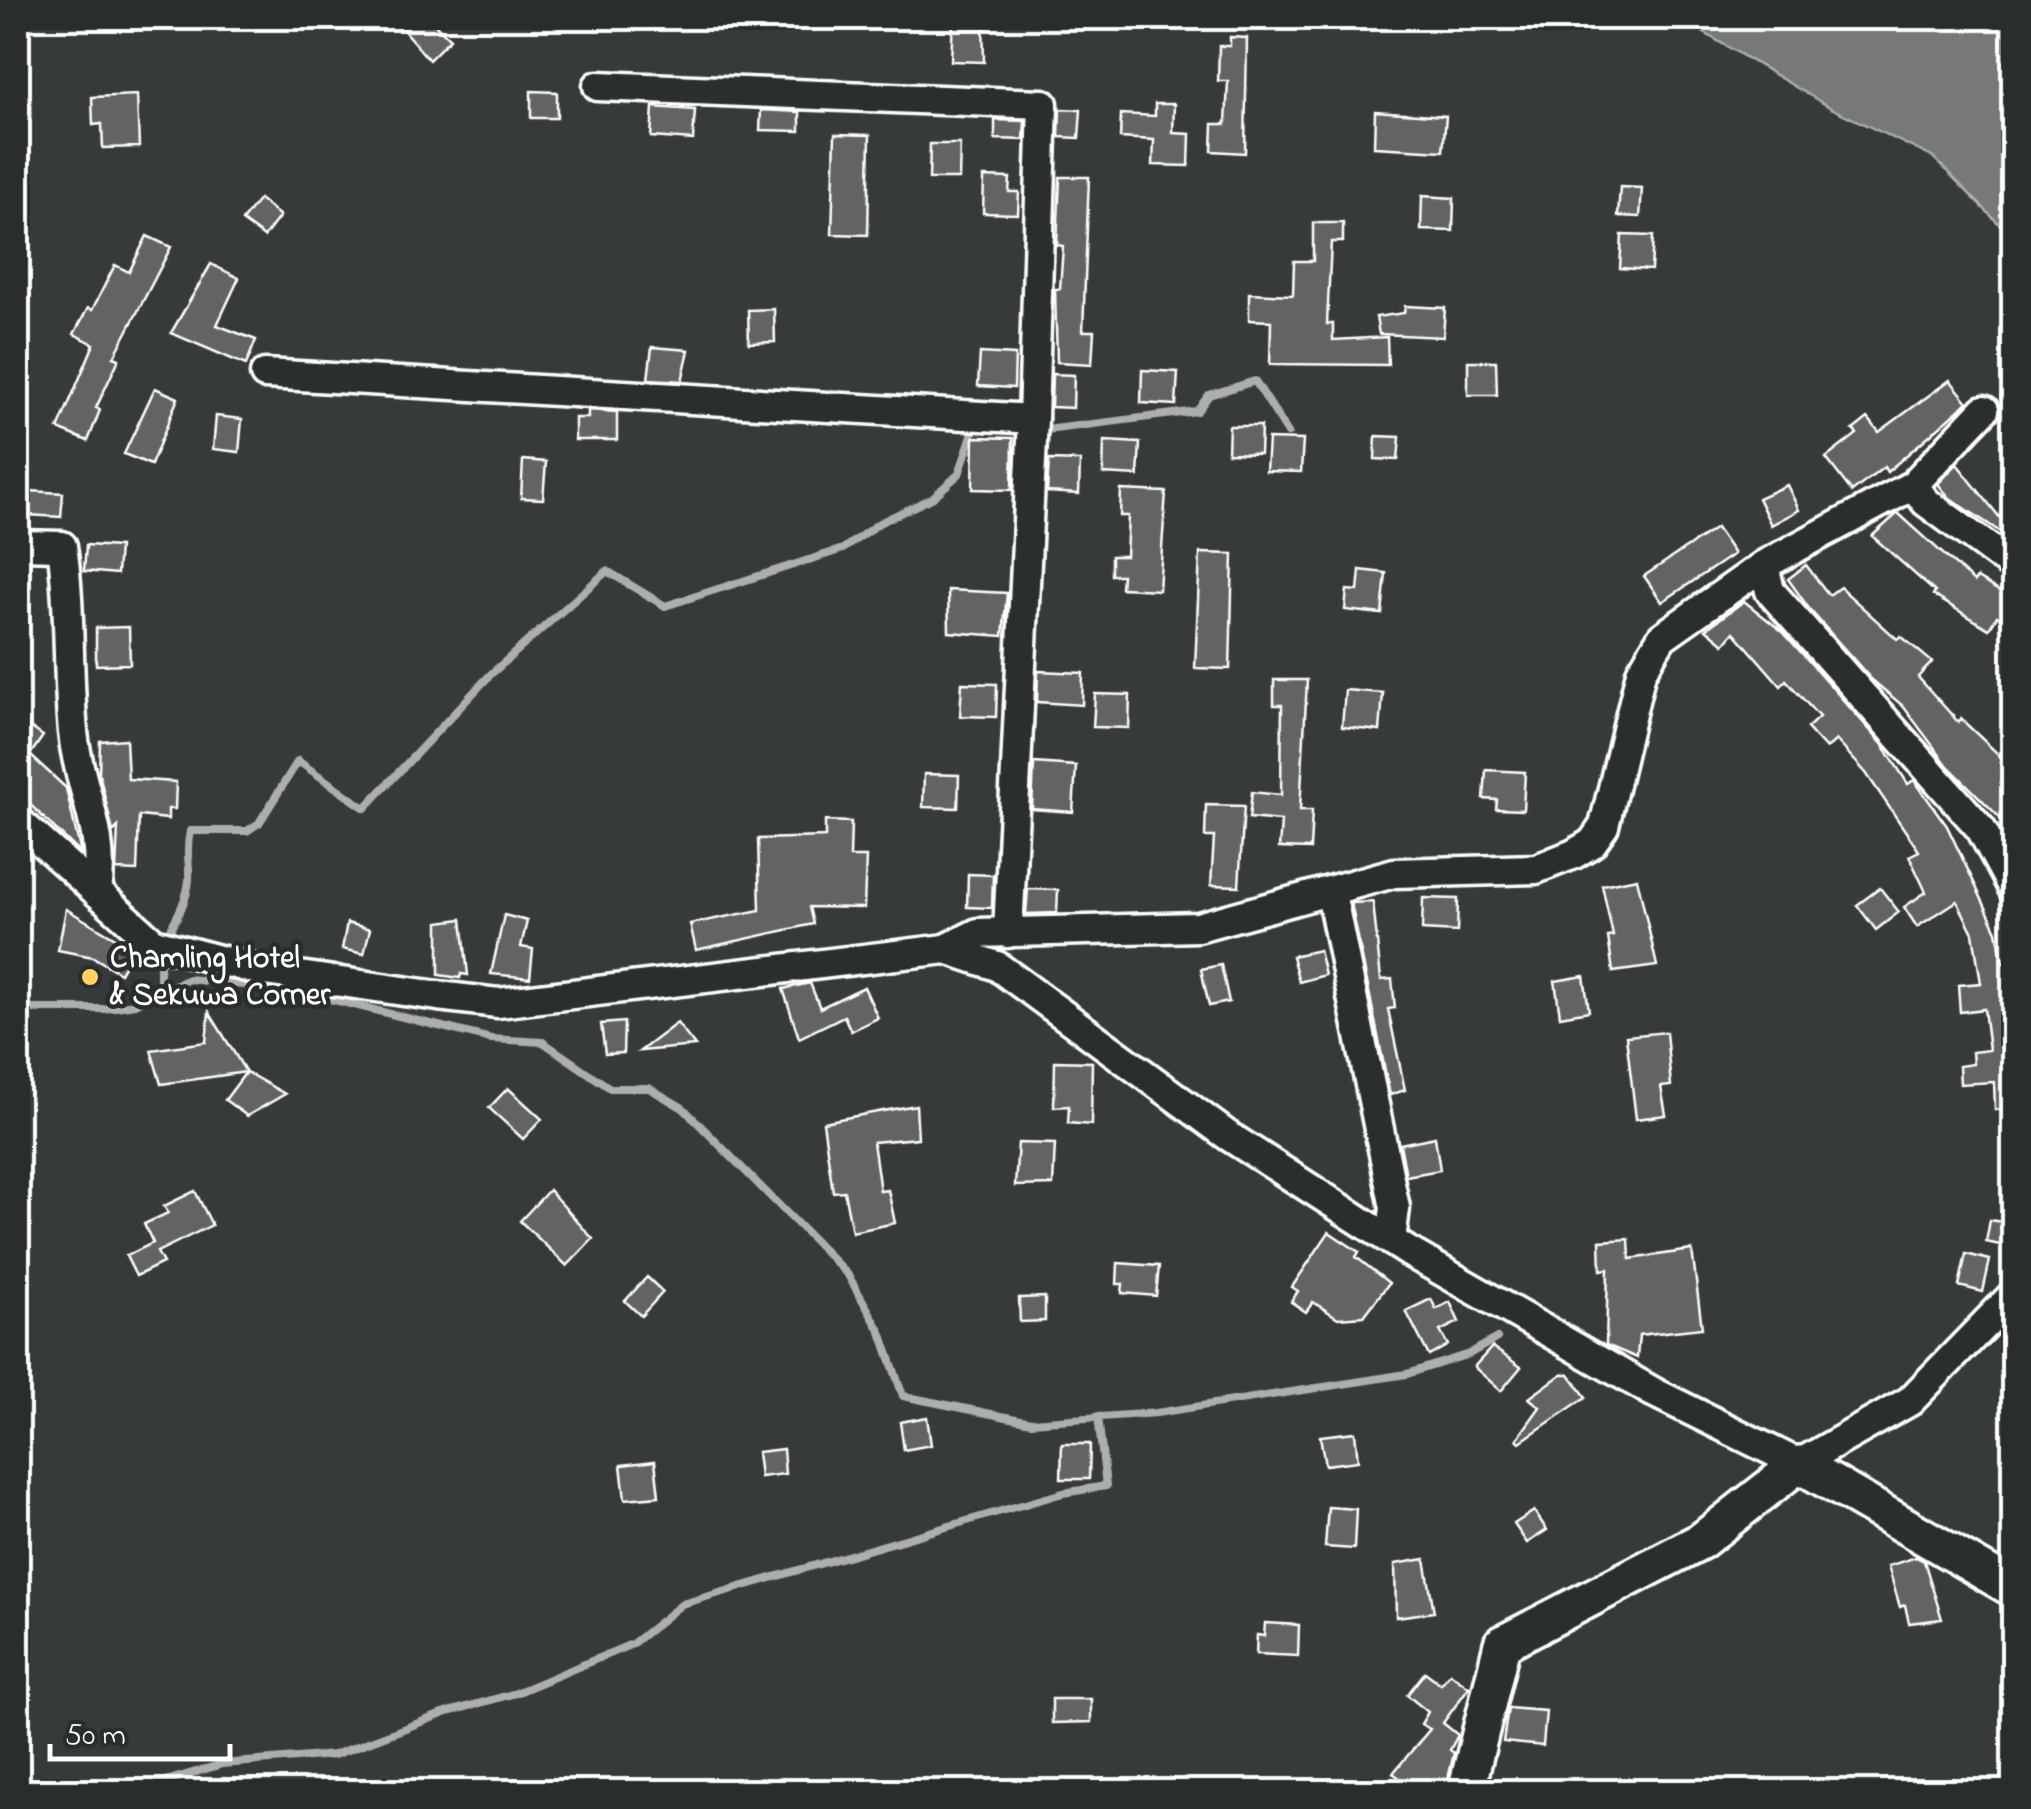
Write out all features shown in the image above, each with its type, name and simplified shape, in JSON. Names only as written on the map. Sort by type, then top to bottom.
[{"type":"street","points":[[598,86],[1044,104],[1008,933]]},
{"type":"street","points":[[265,374],[1032,420]]},
{"type":"street","points":[[18,821],[154,944],[258,970],[498,1002],[946,950],[978,933],[1198,926],[1394,874],[1536,870],[1556,864],[1592,843],[1611,807],[1635,692],[1650,654],[1662,637],[1764,565],[1913,485],[1984,410]]},
{"type":"street","points":[[1913,485],[1926,502],[2014,567]]},
{"type":"street","points":[[18,545],[62,546],[69,590],[74,736],[101,844],[97,892]]},
{"type":"street","points":[[1764,565],[1770,591],[1981,830],[2010,871]]},
{"type":"street","points":[[1331,893],[1395,1208],[1390,1240]]},
{"type":"street","points":[[946,950],[998,966],[1227,1134],[1390,1240],[1653,1392],[1799,1464],[2014,1589]]},
{"type":"street","points":[[1466,1792],[1502,1644],[1701,1541],[1799,1464],[1910,1401],[2014,1294]]},
{"type":"shaded area","points":[[1679,18],[2013,18],[2013,238],[1934,158],[1831,108]]},
{"type":"building","points":[[393,18],[429,18],[450,39],[429,60]]},
{"type":"building","points":[[953,18],[983,18],[984,62],[951,61]]},
{"type":"building","points":[[1230,37],[1247,38],[1245,153],[1212,151],[1213,124],[1226,124],[1228,81],[1218,81],[1219,46],[1230,46]]},
{"type":"building","points":[[531,91],[557,92],[557,118],[531,118]]},
{"type":"building","points":[[137,95],[139,147],[103,148],[102,124],[93,125],[92,97]]},
{"type":"building","points":[[1155,104],[1174,104],[1173,133],[1190,134],[1189,166],[1153,165],[1154,140],[1120,138],[1121,114],[1155,116]]},
{"type":"building","points":[[653,107],[695,110],[693,140],[651,137]]},
{"type":"building","points":[[1060,109],[1081,110],[1079,138],[1059,137]]},
{"type":"building","points":[[761,110],[800,112],[800,131],[760,130]]},
{"type":"building","points":[[1375,111],[1446,116],[1443,151],[1374,147]]},
{"type":"building","points":[[995,120],[1025,121],[1024,140],[995,139]]},
{"type":"building","points":[[835,134],[870,135],[868,235],[832,234]]},
{"type":"building","points":[[930,144],[960,144],[959,179],[929,179]]},
{"type":"building","points":[[984,177],[1010,178],[1009,192],[1019,192],[1018,214],[983,213]]},
{"type":"building","points":[[1060,177],[1089,177],[1083,331],[1094,331],[1092,364],[1057,362],[1055,289],[1060,289],[1063,246],[1057,245]]},
{"type":"building","points":[[1620,187],[1642,188],[1640,217],[1618,216]]},
{"type":"building","points":[[1422,196],[1454,198],[1453,231],[1421,230]]},
{"type":"building","points":[[259,199],[280,216],[264,237],[242,221]]},
{"type":"building","points":[[1313,223],[1343,223],[1343,242],[1331,242],[1327,324],[1333,324],[1333,340],[1387,337],[1388,365],[1270,364],[1271,321],[1249,320],[1249,293],[1293,295],[1294,261],[1313,261]]},
{"type":"building","points":[[1622,235],[1653,236],[1651,270],[1620,268]]},
{"type":"building","points":[[147,236],[171,247],[114,357],[119,359],[96,408],[100,410],[88,441],[58,429],[94,344],[74,334],[88,308],[92,310],[115,265],[129,272]]},
{"type":"building","points":[[211,264],[239,278],[217,325],[256,340],[246,365],[171,333]]},
{"type":"building","points":[[1405,306],[1445,308],[1443,337],[1379,334],[1376,317],[1404,313]]},
{"type":"building","points":[[774,309],[775,342],[749,343],[748,310]]},
{"type":"building","points":[[652,347],[689,350],[682,381],[648,379]]},
{"type":"building","points":[[980,353],[1015,355],[1014,388],[978,386]]},
{"type":"building","points":[[1468,361],[1496,361],[1497,395],[1468,395]]},
{"type":"building","points":[[1142,370],[1178,372],[1176,405],[1141,403]]},
{"type":"building","points":[[1052,374],[1074,375],[1073,408],[1051,407]]},
{"type":"building","points":[[1950,380],[1968,402],[1887,472],[1884,467],[1852,492],[1826,458],[1857,434],[1853,430],[1868,418],[1879,432]]},
{"type":"building","points":[[155,388],[178,398],[151,465],[124,454]]},
{"type":"building","points":[[588,410],[617,412],[617,440],[575,440],[575,418],[588,418]]},
{"type":"building","points":[[216,416],[242,419],[239,452],[213,449]]},
{"type":"building","points":[[1229,426],[1261,426],[1260,454],[1228,453]]},
{"type":"building","points":[[1376,436],[1400,437],[1398,460],[1375,459]]},
{"type":"building","points":[[974,437],[1013,438],[1012,490],[973,489]]},
{"type":"building","points":[[1268,439],[1303,440],[1301,472],[1266,471]]},
{"type":"building","points":[[1104,441],[1140,443],[1138,476],[1103,474]]},
{"type":"building","points":[[523,460],[546,462],[543,499],[521,498]]},
{"type":"building","points":[[1049,460],[1080,461],[1079,494],[1047,492]]},
{"type":"building","points":[[1957,464],[2013,534],[2009,538],[1950,498],[1938,484]]},
{"type":"building","points":[[1787,485],[1799,510],[1771,525],[1758,498]]},
{"type":"building","points":[[1121,490],[1166,492],[1159,590],[1121,588],[1122,575],[1111,575],[1111,556],[1126,556],[1128,516],[1120,516]]},
{"type":"building","points":[[29,491],[63,493],[61,517],[27,515]]},
{"type":"building","points":[[1898,513],[1974,582],[1977,578],[2014,600],[2014,626],[1997,616],[1989,629],[1933,595],[1935,592],[1872,536]]},
{"type":"building","points":[[1716,528],[1734,554],[1662,602],[1644,576]]},
{"type":"building","points":[[86,545],[119,547],[117,574],[84,571]]},
{"type":"building","points":[[1200,553],[1233,554],[1230,669],[1195,668]]},
{"type":"building","points":[[1806,565],[1829,595],[1840,587],[1897,639],[1901,636],[1932,662],[1918,677],[1958,722],[1961,719],[2014,769],[2014,832],[1948,766],[1903,706],[1871,679],[1810,610],[1788,579]]},
{"type":"building","points":[[1360,570],[1386,573],[1382,614],[1345,610],[1347,590],[1358,591]]},
{"type":"building","points":[[948,590],[1007,593],[1003,636],[949,632]]},
{"type":"building","points":[[1744,601],[1783,632],[1883,745],[1908,784],[1914,780],[1947,826],[1997,931],[2003,963],[2014,961],[2014,1108],[1995,1110],[1994,1082],[1960,1084],[1959,1066],[1973,1064],[1972,1052],[1989,1050],[1984,1009],[1960,1012],[1958,985],[1981,983],[1973,933],[1957,901],[1917,927],[1904,907],[1926,892],[1909,856],[1919,851],[1866,773],[1836,740],[1826,749],[1807,728],[1819,717],[1786,680],[1781,686],[1734,632],[1724,644],[1706,629]]},
{"type":"building","points":[[129,627],[130,664],[96,665],[96,628]]},
{"type":"building","points":[[1038,671],[1083,673],[1082,705],[1037,702]]},
{"type":"building","points":[[1274,680],[1307,680],[1300,810],[1312,810],[1310,849],[1279,848],[1281,821],[1249,818],[1252,792],[1281,795],[1282,705],[1274,705]]},
{"type":"building","points":[[962,683],[997,684],[996,717],[960,716]]},
{"type":"building","points":[[1345,690],[1383,693],[1380,731],[1342,727]]},
{"type":"building","points":[[1095,694],[1130,695],[1129,728],[1093,727]]},
{"type":"building","points":[[27,725],[43,736],[30,755],[66,788],[81,854],[18,793],[18,740]]},
{"type":"building","points":[[126,739],[128,779],[176,782],[175,809],[168,809],[168,819],[139,816],[137,871],[116,870],[118,827],[113,832],[99,773],[100,741]]},
{"type":"building","points":[[1034,763],[1076,766],[1073,812],[1032,809]]},
{"type":"building","points":[[1486,770],[1525,772],[1523,810],[1496,809],[1497,800],[1484,799]]},
{"type":"building","points":[[924,774],[959,775],[958,808],[923,807]]},
{"type":"building","points":[[1206,805],[1244,806],[1239,886],[1211,885],[1214,837],[1205,837]]},
{"type":"building","points":[[825,821],[851,822],[850,857],[866,857],[864,908],[809,907],[813,924],[696,950],[690,924],[760,910],[758,839],[825,837]]},
{"type":"building","points":[[968,874],[993,875],[992,908],[967,907]]},
{"type":"building","points":[[1637,878],[1657,966],[1613,972],[1608,937],[1613,936],[1602,885]]},
{"type":"building","points":[[1880,888],[1899,912],[1876,930],[1857,905]]},
{"type":"building","points":[[1028,889],[1058,890],[1057,913],[1026,914]]},
{"type":"building","points":[[1423,898],[1458,899],[1457,932],[1422,930]]},
{"type":"building","points":[[1373,902],[1381,980],[1392,979],[1395,1008],[1388,1009],[1405,1090],[1390,1095],[1351,903]]},
{"type":"building","points":[[66,909],[134,949],[120,973],[93,957],[58,950]]},
{"type":"building","points":[[504,915],[527,921],[521,947],[533,949],[530,978],[491,974]]},
{"type":"building","points":[[462,919],[468,975],[439,975],[439,922]]},
{"type":"building","points":[[347,923],[370,929],[364,954],[342,949]]},
{"type":"building","points":[[1319,950],[1325,975],[1299,982],[1292,956]]},
{"type":"building","points":[[1221,965],[1229,1002],[1209,1006],[1201,969]]},
{"type":"building","points":[[1584,976],[1589,1011],[1560,1016],[1555,981]]},
{"type":"building","points":[[810,983],[820,1008],[864,987],[878,1018],[851,1031],[844,1016],[799,1038],[783,989]]},
{"type":"building","points":[[209,1012],[246,1072],[161,1084],[151,1050],[206,1042]]},
{"type":"building","points":[[624,1022],[623,1053],[605,1054],[601,1024]]},
{"type":"building","points":[[677,1023],[695,1046],[640,1051]]},
{"type":"building","points":[[1666,1032],[1671,1086],[1661,1087],[1666,1115],[1636,1119],[1626,1036]]},
{"type":"building","points":[[1055,1061],[1092,1062],[1091,1125],[1068,1123],[1069,1106],[1054,1107]]},
{"type":"building","points":[[246,1072],[285,1094],[247,1116],[225,1100]]},
{"type":"building","points":[[508,1088],[542,1119],[523,1139],[489,1108]]},
{"type":"building","points":[[916,1105],[918,1138],[873,1142],[880,1191],[888,1190],[895,1223],[852,1232],[844,1191],[833,1192],[823,1122]]},
{"type":"building","points":[[1435,1137],[1440,1170],[1406,1176],[1400,1144]]},
{"type":"building","points":[[1018,1143],[1055,1144],[1053,1185],[1015,1186]]},
{"type":"building","points":[[549,1190],[593,1239],[567,1266],[520,1221]]},
{"type":"building","points":[[195,1191],[212,1225],[157,1252],[163,1263],[136,1276],[126,1256],[153,1243],[144,1224],[168,1213],[164,1206]]},
{"type":"building","points":[[1990,1220],[2014,1224],[2014,1248],[1986,1242]]},
{"type":"building","points":[[1329,1232],[1359,1252],[1356,1257],[1389,1283],[1364,1316],[1338,1318],[1313,1302],[1306,1312],[1291,1302],[1298,1291],[1292,1287]]},
{"type":"building","points":[[1629,1239],[1630,1259],[1692,1250],[1702,1328],[1639,1335],[1637,1358],[1606,1345],[1608,1269],[1601,1270],[1600,1241]]},
{"type":"building","points":[[1966,1254],[1990,1260],[1983,1292],[1959,1286]]},
{"type":"building","points":[[1118,1263],[1159,1266],[1156,1296],[1122,1293],[1123,1284],[1117,1284]]},
{"type":"building","points":[[647,1277],[663,1292],[641,1316],[625,1301]]},
{"type":"building","points":[[1045,1297],[1045,1321],[1020,1322],[1019,1298]]},
{"type":"building","points":[[1431,1299],[1436,1309],[1450,1302],[1459,1322],[1440,1331],[1448,1345],[1429,1356],[1406,1311]]},
{"type":"building","points":[[1492,1347],[1521,1367],[1501,1391],[1474,1367]]},
{"type":"building","points":[[1562,1374],[1569,1374],[1586,1397],[1520,1442],[1517,1439],[1540,1407],[1529,1398]]},
{"type":"building","points":[[927,1417],[931,1445],[904,1450],[900,1422]]},
{"type":"building","points":[[1355,1432],[1358,1461],[1325,1465],[1320,1436]]},
{"type":"building","points":[[1062,1444],[1090,1444],[1089,1479],[1061,1479]]},
{"type":"building","points":[[783,1449],[785,1474],[760,1477],[757,1452]]},
{"type":"building","points":[[655,1461],[659,1496],[625,1499],[621,1465]]},
{"type":"building","points":[[1328,1507],[1356,1509],[1354,1549],[1325,1547]]},
{"type":"building","points":[[1534,1511],[1547,1530],[1527,1543],[1514,1524]]},
{"type":"building","points":[[1916,1557],[1924,1561],[1942,1619],[1909,1623],[1905,1605],[1900,1607],[1888,1566]]},
{"type":"building","points":[[1425,1559],[1434,1612],[1396,1617],[1395,1564]]},
{"type":"building","points":[[1265,1623],[1299,1625],[1298,1656],[1256,1654],[1257,1635],[1264,1636]]},
{"type":"building","points":[[1425,1672],[1441,1684],[1450,1673],[1469,1687],[1443,1723],[1458,1735],[1450,1750],[1454,1753],[1445,1792],[1418,1792],[1393,1773],[1430,1729],[1421,1724],[1428,1712],[1407,1695]]},
{"type":"building","points":[[1052,1699],[1091,1699],[1091,1722],[1052,1723]]},
{"type":"building","points":[[1508,1708],[1546,1711],[1543,1746],[1503,1742]]},
{"type":"waterway","points":[[1038,431],[1197,411],[1209,395],[1255,381],[1288,433]]},
{"type":"waterway","points":[[164,939],[186,895],[190,831],[247,831],[259,823],[298,761],[365,808],[491,674],[607,571],[665,606],[843,549],[879,523],[932,498],[959,474],[974,429],[984,429]]},
{"type":"waterway","points":[[18,1009],[103,1009],[135,1004],[160,991],[160,951]]},
{"type":"waterway","points":[[160,991],[189,979],[298,991],[491,1039],[543,1042],[610,1088],[649,1088],[683,1108],[848,1275],[881,1332],[903,1396],[1031,1422],[1156,1413],[1407,1374],[1469,1354],[1497,1338]]},
{"type":"waterway","points":[[130,1792],[222,1764],[334,1755],[445,1713],[516,1693],[632,1644],[682,1604],[1063,1493],[1106,1486],[1098,1416]]},
{"type":"place","name":"Chamling Hotel & Sekuwa Corner","points":[[90,977]]}]
